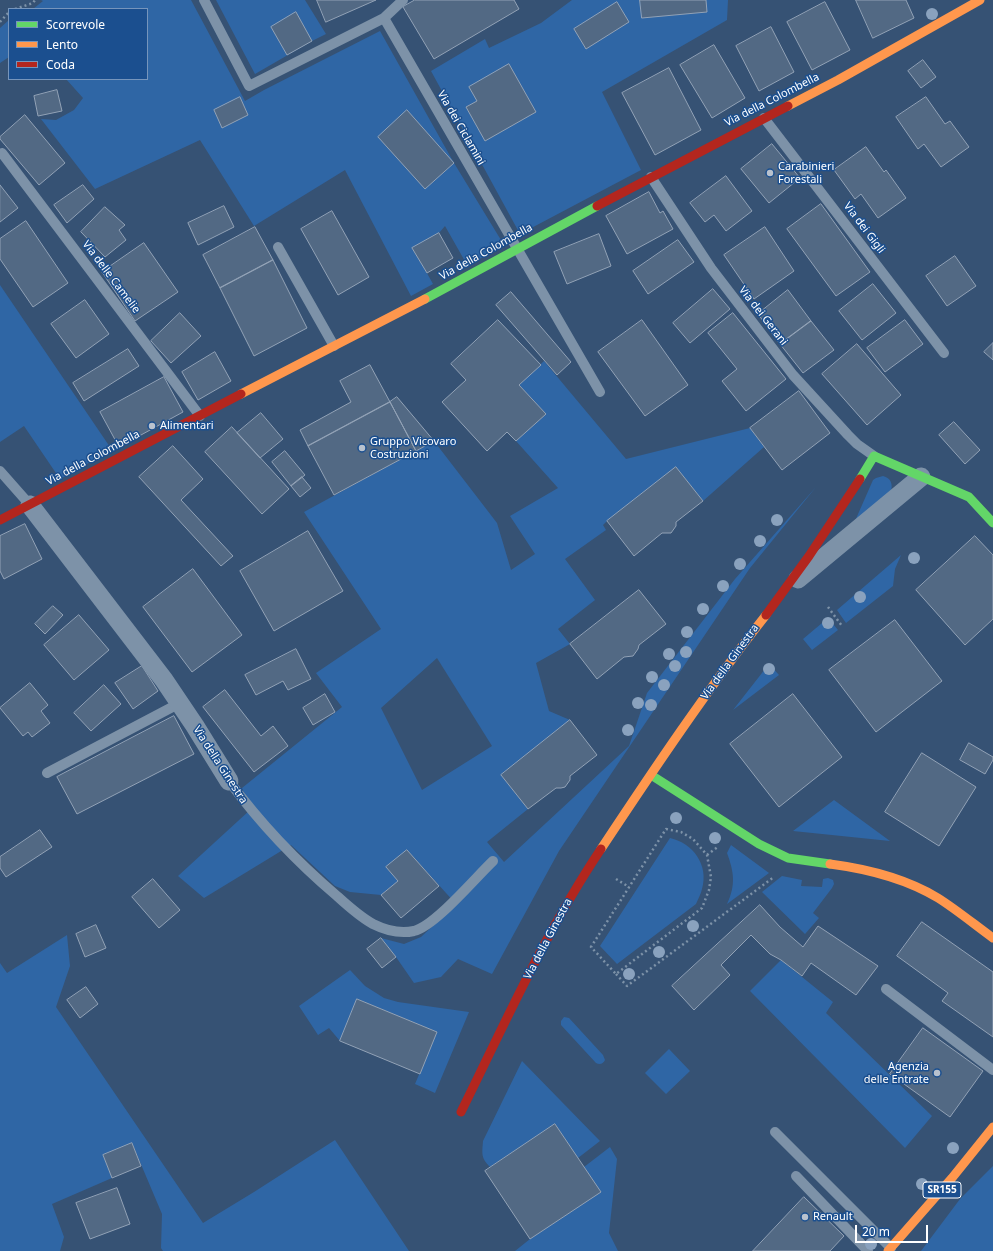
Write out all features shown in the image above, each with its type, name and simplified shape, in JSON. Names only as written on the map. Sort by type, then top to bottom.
[{"type":"street","name":"Via della Colombella","points":[[0,520],[334,346],[651,177],[843,77],[980,0]]},
{"type":"street","name":"Via della Ginestra","points":[[461,1112],[544,945],[564,908],[598,853],[722,672],[785,590],[846,501],[874,456]]},
{"type":"street","points":[[874,456],[969,497],[993,523]]},
{"type":"street","name":"Via della Ginestra","points":[[785,590],[921,477]]},
{"type":"street","name":"Via della Ginestra","points":[[30,505],[149,660],[180,703],[229,781]]},
{"type":"street","points":[[651,775],[759,844],[788,858],[852,867],[890,876],[909,883],[938,898],[993,938]]},
{"type":"street","name":"SR155","points":[[890,1250],[993,1127]]},
{"type":"lane","points":[[204,0],[249,86],[384,18],[403,0]]},
{"type":"lane","name":"Via dei Ciclamini","points":[[384,18],[600,392]]},
{"type":"lane","name":"Via dei Gigli","points":[[764,118],[944,354]]},
{"type":"lane","name":"Via delle Camelie","points":[[2,153],[200,416]]},
{"type":"lane","name":"Via dei Gerani","points":[[651,177],[716,274],[793,375],[848,435],[857,444],[874,456]]},
{"type":"lane","points":[[278,247],[334,346]]},
{"type":"lane","points":[[0,471],[30,505]]},
{"type":"lane","points":[[47,773],[180,703]]},
{"type":"lane","name":"Via della Ginestra","points":[[229,781],[250,810],[326,886],[358,914],[372,924],[387,929],[402,932],[415,931],[427,926],[492,861]]},
{"type":"lane","points":[[886,989],[993,1070]]},
{"type":"lane","points":[[775,1132],[890,1250]]},
{"type":"lane","points":[[796,1176],[868,1251]]},
{"type":"path","points":[[18,8],[33,3],[35,0]]},
{"type":"path","points":[[0,22],[8,13]]},
{"type":"path","points":[[828,607],[842,626]]},
{"type":"path","points":[[616,974],[702,908],[709,890],[711,877],[706,855],[693,839],[681,832],[666,830],[591,947],[626,986],[774,877]]},
{"type":"path","points":[[706,855],[720,845]]},
{"type":"path","points":[[616,879],[629,888]]},
{"type":"shaded area","points":[[41,0],[191,0],[245,101],[380,31],[454,163],[504,245],[469,265],[466,263],[445,226],[439,233],[413,248],[433,284],[411,296],[345,170],[254,226],[200,140],[95,189],[41,119],[56,120],[74,110],[83,98],[67,80],[148,80],[148,8],[34,8],[43,1]]},
{"type":"shaded area","points":[[216,0],[305,0],[326,34],[255,74]]},
{"type":"shaded area","points":[[572,0],[728,0],[727,20],[602,92],[641,170],[520,234],[431,71],[485,39],[489,48],[541,23]]},
{"type":"shaded area","points":[[8,21],[8,58],[0,63],[0,28]]},
{"type":"shaded area","points":[[0,285],[112,450],[60,479],[24,426],[0,442]]},
{"type":"shaded area","points":[[544,361],[626,459],[750,428],[764,447],[703,501],[676,467],[607,521],[603,525],[606,530],[565,559],[595,600],[558,629],[570,644],[536,663],[549,711],[570,720],[501,775],[528,809],[487,842],[504,862],[629,746],[647,693],[735,579],[816,487],[750,568],[559,851],[492,974],[458,959],[441,977],[414,983],[381,938],[404,944],[421,937],[456,904],[407,850],[386,867],[398,881],[381,895],[350,892],[335,886],[291,845],[204,898],[178,876],[250,810],[242,788],[342,707],[316,673],[381,629],[304,512],[434,441],[497,523],[511,570],[535,554],[510,516],[558,488],[516,441],[546,414],[519,385]],"holes":[[[437,658],[492,746],[422,790],[381,708]]]},
{"type":"shaded area","points":[[883,476],[888,478],[891,482],[891,492],[855,521],[873,480]]},
{"type":"shaded area","points":[[901,555],[895,569],[893,586],[846,623],[837,610]]},
{"type":"shaded area","points":[[828,618],[838,630],[812,650],[803,639]]},
{"type":"shaded area","points":[[769,664],[779,675],[733,710]]},
{"type":"shaded area","points":[[834,800],[890,841],[793,831]]},
{"type":"shaded area","points":[[670,838],[686,845],[697,856],[701,864],[704,880],[700,895],[696,904],[617,964],[600,946]]},
{"type":"shaded area","points":[[731,845],[769,873],[727,904],[733,885],[731,866],[727,853]]},
{"type":"shaded area","points":[[782,876],[802,880],[801,886],[822,887],[823,879],[828,878],[833,880],[834,884],[832,888],[813,913],[819,918],[805,934],[762,892]]},
{"type":"shaded area","points":[[67,935],[70,966],[56,1007],[203,1223],[335,1140],[409,1251],[163,1251],[161,1248],[162,1214],[132,1143],[103,1155],[112,1178],[52,1204],[64,1237],[60,1251],[0,1251],[0,963],[7,973]]},
{"type":"shaded area","points":[[781,960],[833,1002],[826,1013],[932,1116],[905,1148],[750,991]]},
{"type":"shaded area","points":[[350,970],[365,986],[384,998],[398,1002],[469,1012],[435,1093],[415,1084],[437,1032],[357,999],[340,1041],[329,1028],[318,1035],[299,1006]]},
{"type":"shaded area","points":[[564,1017],[569,1018],[603,1055],[605,1060],[603,1062],[600,1064],[596,1063],[561,1025],[561,1021]]},
{"type":"shaded area","points":[[669,1049],[690,1071],[666,1094],[645,1073]]},
{"type":"shaded area","points":[[522,1061],[600,1141],[578,1158],[555,1124],[490,1167],[485,1161],[482,1153],[483,1141]]},
{"type":"shaded area","points":[[610,1147],[617,1159],[609,1233],[618,1251],[515,1251],[530,1239],[600,1192],[584,1167]]},
{"type":"shaded area","points":[[993,1166],[993,1251],[921,1251],[960,1199]]},
{"type":"building","points":[[317,0],[376,0],[326,22]]},
{"type":"building","points":[[415,0],[514,0],[519,9],[434,59],[403,7]]},
{"type":"building","points":[[640,0],[706,0],[707,12],[642,18]]},
{"type":"building","points":[[856,0],[906,0],[914,18],[873,38]]},
{"type":"building","points":[[617,2],[629,22],[586,49],[574,29]]},
{"type":"building","points":[[825,2],[850,50],[812,70],[787,22]]},
{"type":"building","points":[[296,12],[312,41],[287,55],[271,27]]},
{"type":"building","points":[[771,27],[794,72],[759,91],[736,46]]},
{"type":"building","points":[[714,45],[745,98],[712,118],[680,65]]},
{"type":"building","points":[[923,60],[936,77],[921,88],[908,71]]},
{"type":"building","points":[[509,64],[536,112],[485,141],[466,107],[477,101],[469,87]]},
{"type":"building","points":[[669,68],[701,130],[655,155],[622,93]]},
{"type":"building","points":[[57,90],[62,111],[38,116],[34,96]]},
{"type":"building","points":[[240,97],[248,115],[222,128],[214,110]]},
{"type":"building","points":[[926,97],[945,124],[950,121],[969,147],[941,167],[924,144],[918,149],[896,117]]},
{"type":"building","points":[[407,110],[454,163],[425,189],[378,137]]},
{"type":"building","points":[[25,115],[65,163],[39,185],[0,139],[0,137]]},
{"type":"building","name":"Carabinieri Forestali","points":[[772,144],[800,178],[769,203],[741,169]]},
{"type":"building","points":[[866,147],[884,172],[886,170],[906,198],[878,218],[861,194],[855,199],[834,170]]},
{"type":"building","points":[[726,176],[752,211],[726,231],[714,215],[705,222],[690,203]]},
{"type":"building","points":[[0,185],[18,208],[0,222]]},
{"type":"building","points":[[83,185],[94,199],[67,223],[54,205]]},
{"type":"building","points":[[649,192],[660,213],[663,211],[673,229],[627,254],[606,216]]},
{"type":"building","points":[[821,204],[870,272],[836,296],[787,229]]},
{"type":"building","points":[[224,206],[234,227],[198,245],[188,223]]},
{"type":"building","points":[[105,207],[125,225],[119,230],[126,240],[105,257],[81,232]]},
{"type":"building","points":[[332,211],[369,277],[338,295],[301,229]]},
{"type":"building","points":[[26,221],[68,283],[33,307],[0,259],[0,239]]},
{"type":"building","points":[[255,227],[273,260],[220,288],[203,255]]},
{"type":"building","points":[[765,227],[794,271],[754,299],[724,255]]},
{"type":"building","points":[[439,233],[453,258],[427,273],[412,248]]},
{"type":"building","points":[[599,234],[611,266],[567,284],[554,252]]},
{"type":"building","points":[[678,240],[694,262],[648,294],[633,271]]},
{"type":"building","points":[[144,243],[178,292],[135,321],[102,272]]},
{"type":"building","points":[[955,256],[976,286],[947,306],[926,276]]},
{"type":"building","points":[[273,260],[307,328],[254,356],[220,288]]},
{"type":"building","points":[[873,284],[896,313],[862,340],[839,311]]},
{"type":"building","points":[[713,289],[730,309],[690,343],[673,323]]},
{"type":"building","points":[[788,290],[811,321],[780,344],[758,314]]},
{"type":"building","points":[[511,292],[571,362],[557,375],[496,305]]},
{"type":"building","points":[[85,300],[109,334],[76,358],[51,324]]},
{"type":"building","points":[[180,313],[201,336],[171,363],[151,341]]},
{"type":"building","points":[[733,313],[786,379],[746,411],[722,381],[737,369],[708,333]]},
{"type":"building","points":[[498,320],[541,365],[519,385],[546,414],[516,441],[507,432],[487,451],[442,402],[466,380],[451,364]]},
{"type":"building","points":[[642,320],[688,385],[645,416],[598,352]]},
{"type":"building","points":[[905,320],[923,344],[885,372],[867,348]]},
{"type":"building","points":[[811,321],[834,350],[803,373],[780,344]]},
{"type":"building","points":[[993,343],[993,360],[984,352]]},
{"type":"building","points":[[857,344],[901,395],[867,425],[822,374]]},
{"type":"building","points":[[128,349],[139,366],[84,401],[73,383]]},
{"type":"building","points":[[215,352],[231,381],[198,400],[182,372]]},
{"type":"building","points":[[370,365],[390,402],[308,446],[300,430],[351,402],[340,381]]},
{"type":"building","points":[[164,377],[183,412],[119,447],[100,412]]},
{"type":"building","points":[[799,391],[830,433],[782,470],[750,428]]},
{"type":"building","points":[[397,397],[434,441],[416,451],[390,402]]},
{"type":"building","name":"Gruppo Vicovaro Costruzioni","points":[[390,402],[416,451],[334,495],[308,446]]},
{"type":"building","points":[[261,413],[283,439],[260,458],[237,433]]},
{"type":"building","points":[[954,422],[980,450],[965,464],[939,435]]},
{"type":"building","points":[[232,427],[289,489],[262,514],[205,452]]},
{"type":"building","points":[[173,446],[203,479],[181,500],[233,556],[221,566],[139,477]]},
{"type":"building","points":[[285,451],[305,475],[291,486],[272,462]]},
{"type":"building","points":[[676,467],[703,501],[676,522],[676,526],[671,533],[662,533],[634,556],[607,521]]},
{"type":"building","points":[[302,477],[311,488],[300,497],[291,486]]},
{"type":"building","points":[[25,524],[42,559],[4,579],[0,571],[0,536]]},
{"type":"building","points":[[308,531],[343,591],[274,631],[240,571]]},
{"type":"building","points":[[975,536],[993,555],[993,619],[965,645],[916,590]]},
{"type":"building","points":[[193,569],[242,635],[192,672],[143,607]]},
{"type":"building","points":[[639,590],[666,624],[639,645],[633,656],[624,657],[597,679],[570,644]]},
{"type":"building","points":[[53,606],[63,615],[45,634],[35,624]]},
{"type":"building","points":[[79,615],[109,650],[74,680],[44,645]]},
{"type":"building","points":[[895,620],[942,681],[876,732],[829,670]]},
{"type":"building","points":[[296,649],[311,679],[288,690],[283,681],[256,695],[245,675]]},
{"type":"building","points":[[142,666],[158,691],[133,709],[115,683]]},
{"type":"building","points":[[30,683],[48,705],[41,711],[50,723],[32,737],[28,732],[23,736],[0,708]]},
{"type":"building","points":[[104,685],[121,704],[91,731],[74,713]]},
{"type":"building","points":[[225,690],[261,736],[273,726],[288,746],[254,772],[203,707]]},
{"type":"building","points":[[325,694],[335,712],[313,725],[303,708]]},
{"type":"building","points":[[793,694],[842,757],[779,807],[730,744]]},
{"type":"building","points":[[174,716],[194,754],[77,814],[57,777]]},
{"type":"building","points":[[570,720],[597,755],[570,776],[570,780],[565,787],[556,788],[528,809],[501,775]]},
{"type":"building","points":[[969,743],[993,757],[993,760],[985,774],[960,760]]},
{"type":"building","points":[[922,753],[976,787],[939,846],[885,812]]},
{"type":"building","points":[[40,830],[52,847],[6,877],[0,868],[0,857]]},
{"type":"building","points":[[407,850],[439,886],[401,918],[381,895],[398,881],[386,867]]},
{"type":"building","points":[[153,879],[180,910],[159,928],[132,897]]},
{"type":"building","points":[[760,905],[780,927],[803,947],[818,926],[878,966],[856,995],[811,963],[802,976],[781,960],[770,954],[751,935],[721,965],[730,975],[694,1010],[672,986]]},
{"type":"building","points":[[922,922],[993,972],[993,1037],[942,1001],[948,993],[897,956]]},
{"type":"building","points":[[96,925],[106,948],[85,957],[76,934]]},
{"type":"building","points":[[381,938],[396,957],[382,968],[367,949]]},
{"type":"building","points":[[86,987],[98,1004],[80,1018],[67,1000]]},
{"type":"building","points":[[357,999],[437,1032],[420,1074],[340,1041]]},
{"type":"building","name":"Agenzia delle Entrate","points":[[923,1028],[983,1071],[950,1117],[890,1074]]},
{"type":"building","points":[[555,1124],[601,1192],[530,1239],[485,1171]]},
{"type":"building","points":[[132,1143],[141,1166],[112,1178],[103,1155]]},
{"type":"building","points":[[117,1188],[130,1224],[90,1239],[76,1203]]},
{"type":"building","name":"Renault","points":[[804,1197],[844,1236],[830,1251],[753,1251]]},
{"type":"traffic: fast","points":[[425,299],[597,206]]},
{"type":"traffic: fast","points":[[860,479],[874,456],[969,497],[993,523]]},
{"type":"traffic: fast","points":[[651,775],[759,844],[788,858],[830,864]]},
{"type":"traffic: slow","points":[[788,106],[838,80],[980,0]]},
{"type":"traffic: slow","points":[[241,394],[425,299]]},
{"type":"traffic: slow","points":[[601,849],[702,701],[766,615]]},
{"type":"traffic: slow","points":[[830,864],[886,875],[913,885],[938,898],[993,938]]},
{"type":"traffic: slow","points":[[888,1251],[952,1178],[993,1127]]},
{"type":"traffic: jam","points":[[597,206],[788,106]]},
{"type":"traffic: jam","points":[[0,520],[241,394]]},
{"type":"traffic: jam","points":[[766,615],[809,556],[860,479]]},
{"type":"traffic: jam","points":[[461,1112],[544,945],[562,912],[601,849]]},
{"type":"place","name":"Carabinieri Forestali","points":[[770,173]]},
{"type":"place","name":"Alimentari","points":[[152,426]]},
{"type":"place","name":"Gruppo Vicovaro Costruzioni","points":[[362,448]]},
{"type":"place","name":"Agenzia delle Entrate","points":[[937,1073]]},
{"type":"place","name":"Renault","points":[[805,1217]]}]
